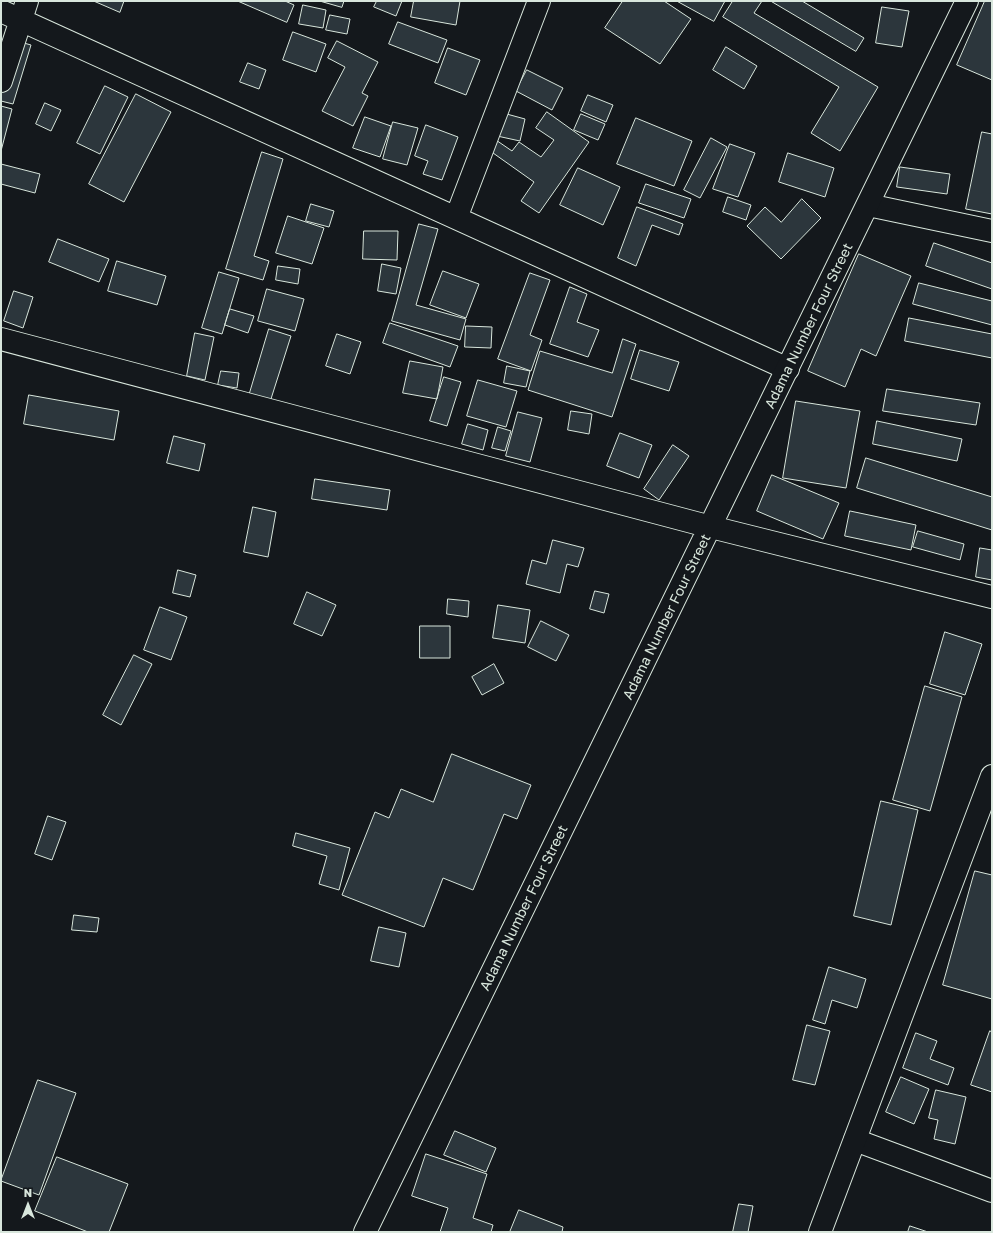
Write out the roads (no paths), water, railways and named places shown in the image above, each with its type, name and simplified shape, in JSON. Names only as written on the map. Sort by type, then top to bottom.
[{"type":"street","points":[[456,218],[539,1]]},
{"type":"street","name":"Adama Number Four Street","points":[[365,1232],[968,1]]},
{"type":"street","points":[[1,81],[24,10]]},
{"type":"street","points":[[1,11],[24,10],[456,218],[788,369]]},
{"type":"street","points":[[868,205],[992,231]]},
{"type":"street","points":[[1,339],[711,527],[992,597]]},
{"type":"street","points":[[820,1232],[992,776]]},
{"type":"street","points":[[855,1140],[992,1191]]}]
